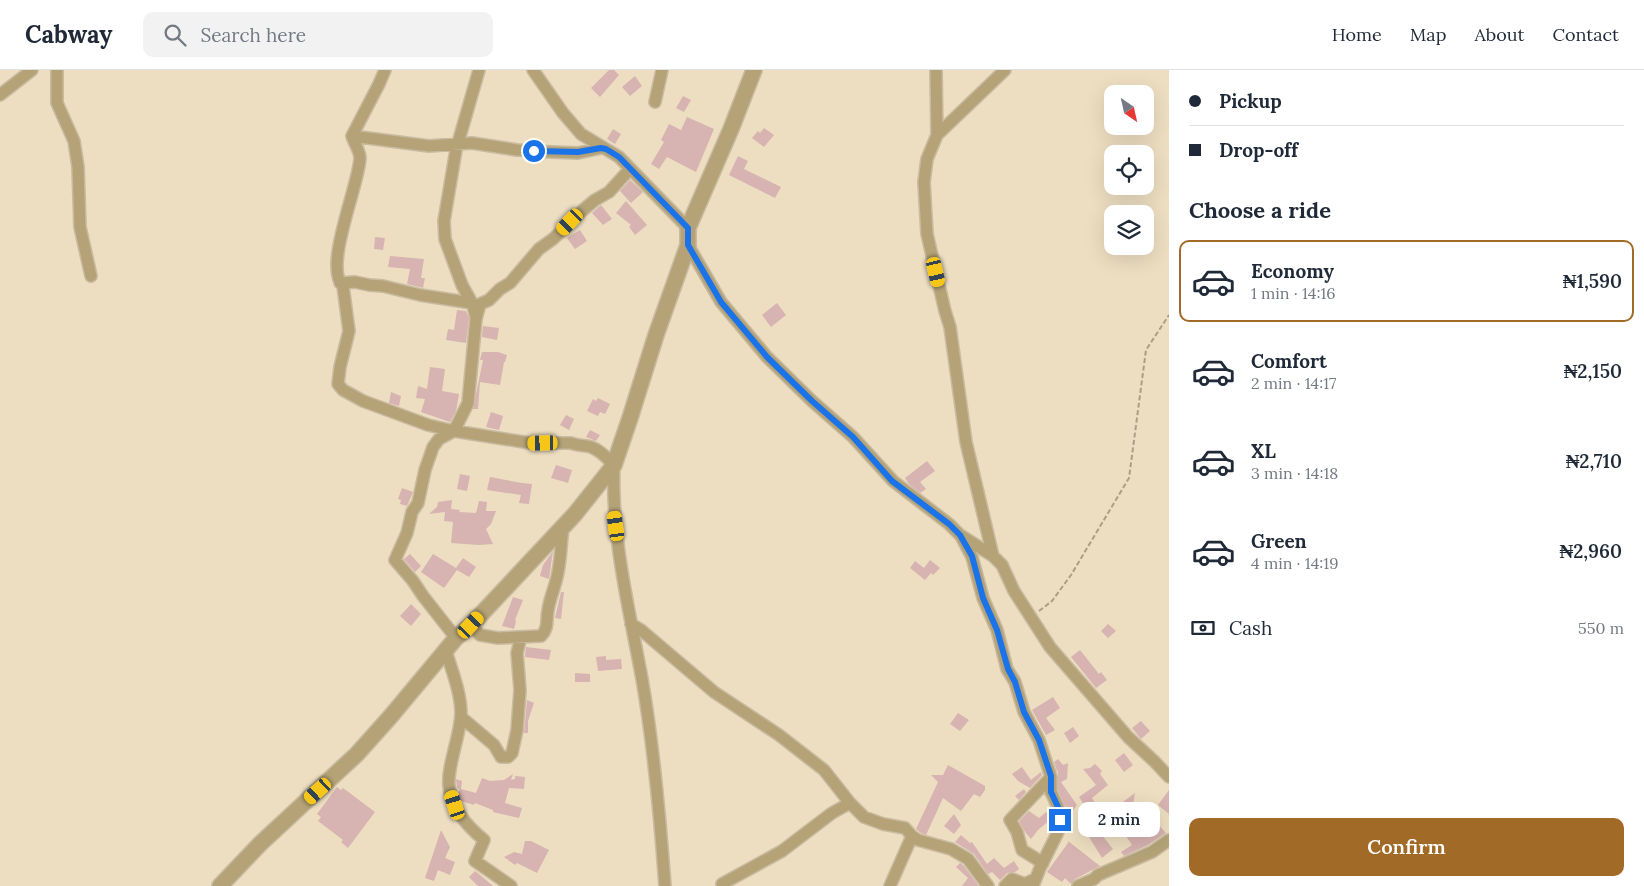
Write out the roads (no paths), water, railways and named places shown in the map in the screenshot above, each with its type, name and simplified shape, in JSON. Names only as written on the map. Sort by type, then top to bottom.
[{"type":"street","points":[[0,95],[32,70]]},
{"type":"street","points":[[58,70],[57,103],[74,141],[78,167],[80,227],[92,276]]},
{"type":"street","points":[[384,70],[379,84],[352,136],[360,156],[338,248],[337,264],[340,283],[343,286],[349,331],[338,384],[343,390],[363,402],[428,424],[454,431],[530,443],[571,443],[578,446],[591,447],[603,454],[614,465],[614,515],[646,712],[666,886]]},
{"type":"street","points":[[476,319],[472,303],[462,286],[445,240],[444,221],[452,168],[479,70]]},
{"type":"street","points":[[533,70],[564,114],[581,134],[601,148],[619,157],[688,228]]},
{"type":"street","points":[[655,102],[662,70]]},
{"type":"street","points":[[227,884],[260,844],[356,754],[392,716],[456,638],[471,625],[563,528],[614,465],[658,326],[688,245],[688,228],[731,129],[754,70]]},
{"type":"street","points":[[936,70],[937,135],[927,159],[924,182],[927,234],[950,327],[966,442],[993,556]]},
{"type":"street","points":[[937,135],[1005,70]]},
{"type":"street","points":[[352,136],[429,146],[472,143],[517,150],[552,152],[578,152],[601,148]]},
{"type":"street","points":[[456,638],[395,560],[412,512],[418,503],[425,470],[433,447],[439,439],[454,431],[468,403],[476,319],[480,304],[489,300],[500,289],[510,283],[539,249],[553,239],[595,200],[609,192],[630,169]]},
{"type":"street","points":[[688,245],[721,302],[767,357],[812,401],[853,437],[892,481],[949,524],[960,535],[993,556],[1002,565],[1014,591],[1050,647],[1110,717],[1169,777]]},
{"type":"street","points":[[340,283],[355,282],[384,286],[412,294],[472,303]]},
{"type":"street","points":[[471,625],[480,635],[498,638],[541,636],[544,634],[548,624],[547,613],[558,572],[563,528]]},
{"type":"street","points":[[960,535],[972,556],[983,598],[997,630],[1008,669],[1015,682],[1024,712],[1039,740],[1051,776],[1051,792],[1058,807],[1060,820],[1058,832],[1034,883],[1025,884],[1012,879],[1005,886]]},
{"type":"street","points":[[631,624],[642,630],[714,692],[780,735],[824,770],[850,803],[864,817],[883,824],[905,828],[918,840],[951,849],[968,858],[988,886]]},
{"type":"street","points":[[461,717],[494,745],[501,756],[508,758],[512,753],[516,743],[520,690],[517,653],[521,637]]},
{"type":"street","points":[[446,651],[461,706],[461,717],[449,787],[455,805],[464,820],[484,840],[475,861],[511,886]]},
{"type":"street","points":[[1043,863],[1022,850],[1018,832],[1010,820],[1051,776]]},
{"type":"street","points":[[721,886],[782,851],[832,813],[850,803]]},
{"type":"street","points":[[890,886],[912,836]]},
{"type":"street","points":[[1078,886],[1094,879],[1098,875],[1152,852],[1169,840]]}]
